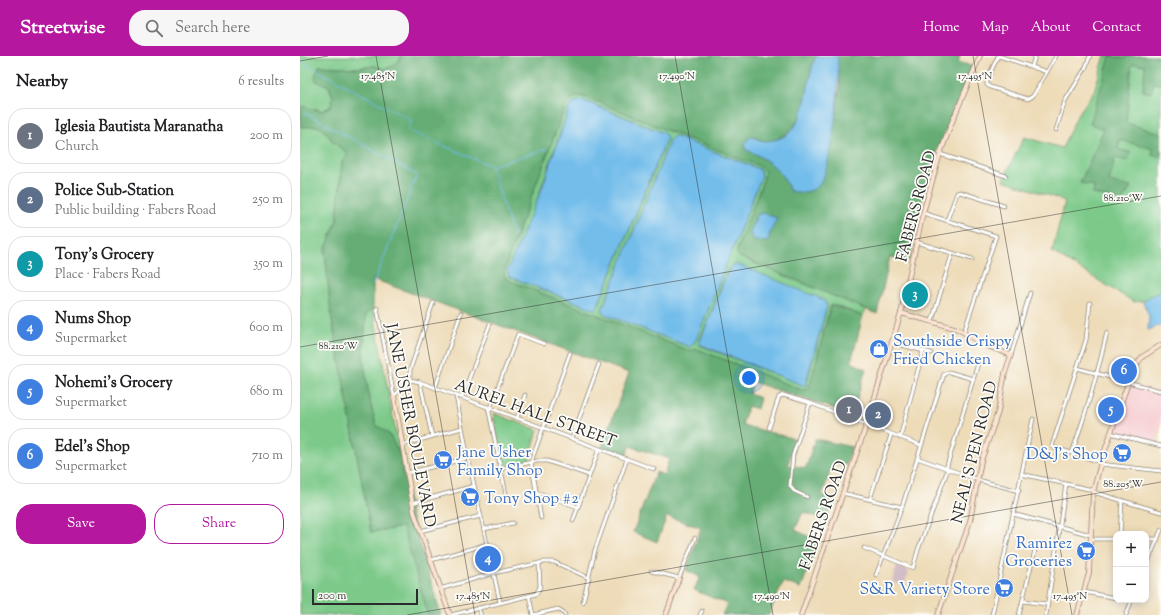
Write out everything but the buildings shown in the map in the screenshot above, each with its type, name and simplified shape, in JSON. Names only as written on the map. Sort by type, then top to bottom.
[{"type":"street","name":"FABERS ROAD","points":[[801,615],[866,426],[901,312],[923,213],[940,154],[980,56]]},
{"type":"street","points":[[1047,72],[1011,58],[998,56],[987,80],[990,87],[1026,99],[1031,98],[1047,72],[1056,56]]},
{"type":"street","points":[[1032,66],[1035,56]]},
{"type":"street","points":[[1056,130],[1065,101],[1085,69],[1090,56]]},
{"type":"street","points":[[940,154],[1006,176]]},
{"type":"street","points":[[947,220],[957,193],[960,192],[1004,206]]},
{"type":"street","points":[[923,213],[996,236],[964,332]]},
{"type":"street","points":[[916,242],[972,259]]},
{"type":"street","points":[[932,321],[952,254]]},
{"type":"street","name":"NEAL'S PEN ROAD","points":[[938,615],[970,521],[983,455],[998,412],[1005,373],[1030,293]]},
{"type":"street","points":[[1090,302],[1087,336],[1052,446],[1100,463],[1161,471]]},
{"type":"street","points":[[394,396],[410,380],[410,370],[433,303]]},
{"type":"street","name":"JANE USHER BOULEVARD","points":[[377,308],[412,502],[420,532],[450,615]]},
{"type":"street","points":[[901,312],[964,332],[982,344],[1011,355]]},
{"type":"street","points":[[436,388],[461,313]]},
{"type":"street","points":[[462,397],[490,324]]},
{"type":"street","points":[[1072,453],[1089,406],[1107,332]]},
{"type":"street","points":[[507,499],[489,408],[518,334],[544,344]]},
{"type":"street","points":[[891,342],[931,353]]},
{"type":"street","points":[[1077,615],[1090,569],[1093,491],[1100,463],[1138,361],[1150,351],[1161,345]]},
{"type":"street","points":[[900,438],[923,351]]},
{"type":"street","points":[[541,518],[531,462],[570,353]]},
{"type":"street","points":[[864,548],[913,568],[947,469],[979,360]]},
{"type":"street","points":[[572,438],[599,364]]},
{"type":"street","points":[[1077,368],[1161,391]]},
{"type":"street","points":[[876,575],[902,507],[944,374],[949,372],[973,379]]},
{"type":"street","name":"AUREL HALL STREET","points":[[410,380],[420,382],[462,397],[654,469]]},
{"type":"street","points":[[420,382],[432,436]]},
{"type":"street","points":[[517,418],[525,395]]},
{"type":"street","points":[[769,428],[780,396],[786,395],[921,446]]},
{"type":"street","points":[[456,396],[471,475],[488,544],[500,602]]},
{"type":"street","points":[[807,497],[794,491],[790,486],[793,455],[810,403]]},
{"type":"street","points":[[992,615],[1033,419]]},
{"type":"street","points":[[402,445],[462,428]]},
{"type":"street","points":[[1110,433],[1161,446]]},
{"type":"street","points":[[870,499],[891,435]]},
{"type":"street","points":[[573,520],[599,449]]},
{"type":"street","points":[[407,473],[468,458]]},
{"type":"street","points":[[917,458],[978,480],[1019,491]]},
{"type":"street","points":[[583,602],[595,550],[627,459]]},
{"type":"street","points":[[471,475],[531,462],[547,462],[589,475]]},
{"type":"street","points":[[1021,474],[1093,491],[1161,512]]},
{"type":"street","points":[[1046,615],[1066,484]]},
{"type":"street","points":[[412,502],[474,486]]},
{"type":"street","points":[[536,492],[578,507]]},
{"type":"street","points":[[842,493],[902,507]]},
{"type":"street","points":[[1120,531],[1122,500]]},
{"type":"street","points":[[1013,514],[1091,537],[1113,539]]},
{"type":"street","points":[[420,532],[480,516]]},
{"type":"street","points":[[484,529],[512,523]]},
{"type":"street","points":[[1149,560],[1161,530]]},
{"type":"street","points":[[666,615],[695,538]]},
{"type":"street","points":[[1149,539],[1158,539]]},
{"type":"street","points":[[430,560],[488,544]]},
{"type":"street","points":[[1019,615],[1035,550]]},
{"type":"street","points":[[440,589],[494,573],[550,562],[589,578]]},
{"type":"street","points":[[450,615],[529,596],[539,591],[539,563]]},
{"type":"street","points":[[651,571],[679,578]]},
{"type":"street","points":[[1084,592],[1113,597]]},
{"type":"street","points":[[529,596],[533,615],[558,609],[565,615]]},
{"type":"street","points":[[1023,601],[1047,604]]},
{"type":"street","points":[[1126,615],[1130,603]]},
{"type":"street","points":[[478,608],[480,615]]},
{"type":"street","points":[[700,615],[702,611]]},
{"type":"shaded area","points":[[1132,384],[1161,392],[1161,426],[1156,442],[1115,431]]},
{"type":"shaded area","points":[[897,566],[909,570],[904,586],[892,582]]},
{"type":"green space","points":[[300,56],[401,56],[401,58],[393,66],[384,69],[375,66],[357,68],[319,66],[333,96],[331,106],[322,111],[316,108],[302,127],[318,126],[325,131],[334,143],[348,153],[342,162],[337,220],[325,251],[331,314],[371,532],[403,527],[428,615],[300,615]]},
{"type":"green space","points":[[401,56],[816,56],[809,78],[802,112],[798,121],[791,130],[781,137],[768,141],[755,137],[745,149],[772,165],[782,176],[790,191],[808,192],[829,156],[840,86],[837,56],[960,56],[958,62],[973,66],[936,153],[922,200],[909,260],[890,257],[877,314],[740,257],[737,254],[737,249],[764,178],[765,171],[759,166],[583,96],[573,99],[565,107],[505,267],[504,275],[508,280],[690,351],[697,349],[802,390],[807,390],[810,385],[831,305],[863,316],[851,362],[866,369],[855,405],[842,400],[838,410],[753,382],[749,394],[760,398],[757,409],[748,406],[742,425],[795,439],[788,465],[806,468],[815,439],[852,447],[846,465],[833,463],[822,495],[834,498],[826,520],[803,512],[795,530],[819,541],[801,588],[783,582],[769,615],[722,615],[727,604],[694,590],[700,577],[686,570],[701,528],[667,516],[657,542],[633,532],[656,472],[664,475],[669,459],[630,446],[626,456],[602,447],[629,373],[373,279],[373,309],[366,314],[363,356],[369,398],[376,425],[389,434],[400,455],[411,515],[441,615],[428,615],[403,527],[371,532],[331,314],[325,251],[337,220],[342,162],[348,153],[334,143],[325,131],[318,126],[301,127],[302,106],[322,111],[331,106],[333,96],[329,86],[316,81],[315,76],[319,66],[357,68],[375,66],[384,69],[393,66],[401,58]],"holes":[[[763,213],[777,218],[769,235],[754,222],[757,215]]]},
{"type":"green space","points":[[1105,56],[1161,56],[1161,298],[1134,302],[1052,252],[1065,201],[1003,180],[1024,137],[1062,148],[1077,116],[1094,91]]},
{"type":"green space","points":[[1110,56],[1125,59],[1126,56],[1161,56],[1161,85],[1154,83],[1151,93],[1143,91],[1145,65],[1132,64],[1126,123],[1161,133],[1161,154],[1157,157],[1152,155],[1153,149],[1120,140],[1118,149],[1131,153],[1128,161],[1115,158],[1109,182],[1131,187],[1122,201],[1093,194],[1094,186],[1080,183],[1104,129],[1090,124]]},
{"type":"green space","points":[[577,96],[592,99],[671,132],[759,165],[765,171],[764,178],[737,249],[737,254],[740,257],[866,309],[863,316],[834,305],[830,307],[810,385],[807,390],[802,390],[697,349],[690,351],[508,280],[504,275],[505,267],[565,107],[569,101]],"holes":[[[588,102],[664,133],[667,139],[596,310],[510,277],[569,108],[573,103]],[[674,136],[759,169],[761,172],[690,347],[604,314]],[[735,265],[824,300],[827,306],[806,386],[701,346],[700,340],[729,268]]]},
{"type":"green space","points":[[373,309],[400,455],[389,434],[376,425],[369,398],[363,356],[366,314]]},
{"type":"green space","points":[[493,413],[538,430],[529,460],[503,465]]},
{"type":"water","points":[[816,56],[837,56],[837,102],[832,143],[824,176],[819,185],[812,190],[805,192],[790,191],[777,170],[767,161],[745,149],[745,143],[750,137],[764,141],[779,139],[790,132],[798,122],[803,110]]},
{"type":"water","points":[[582,100],[664,133],[667,138],[596,310],[510,277],[507,271],[541,191],[569,108],[573,103]]},
{"type":"water","points":[[674,136],[759,169],[762,175],[696,340],[690,347],[604,314],[602,310],[670,140]]},
{"type":"water","points":[[763,213],[777,218],[769,235],[769,240],[764,242],[753,239],[750,233],[757,215]]},
{"type":"water","points":[[732,265],[739,265],[824,300],[827,306],[805,386],[699,344],[727,273]]},
{"type":"water","points":[[1161,292],[1161,325],[1148,330],[1149,316],[1143,302],[1151,296]]},
{"type":"waterway","points":[[300,61],[412,121],[407,130],[491,166],[547,149]]},
{"type":"waterway","points":[[304,112],[417,175],[373,285]]},
{"type":"waterway","points":[[491,167],[514,237]]},
{"type":"place","name":"Tony's Grocery","points":[[915,295]]},
{"type":"place","name":"Southside Crispy Fried Chicken","points":[[879,349]]},
{"type":"place","name":"Edel's Shop","points":[[1124,371]]},
{"type":"place","name":"Iglesia Bautista Maranatha","points":[[849,410]]},
{"type":"place","name":"Nohemi's Grocery","points":[[1111,410]]},
{"type":"place","name":"Police Sub-Station","points":[[878,415]]},
{"type":"place","name":"D&J's Shop","points":[[1122,453]]},
{"type":"place","name":"Jane Usher Family Shop","points":[[443,460]]},
{"type":"place","name":"Tony Shop #2","points":[[470,497]]},
{"type":"place","name":"Ramirez Groceries","points":[[1086,551]]},
{"type":"place","name":"Nums Shop","points":[[488,559]]},
{"type":"place","name":"S&R Variety Store","points":[[1004,588]]}]
